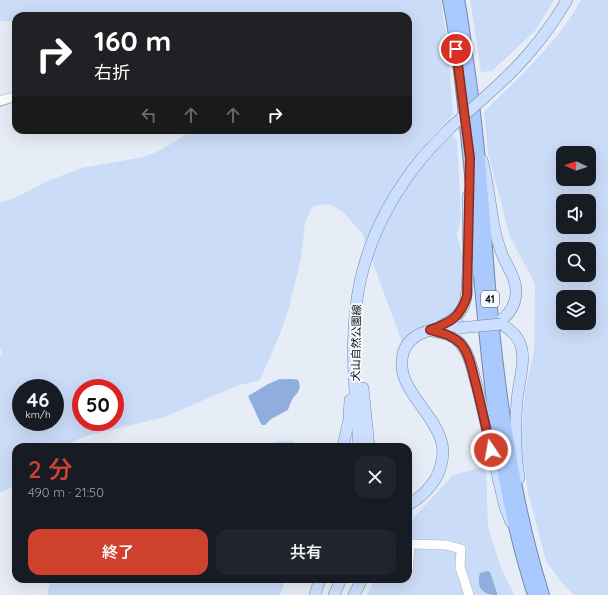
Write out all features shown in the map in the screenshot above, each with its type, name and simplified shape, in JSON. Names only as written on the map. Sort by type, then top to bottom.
[{"type":"highway","name":"41","points":[[449,0],[461,77],[470,158],[483,318],[495,421],[505,481],[523,543],[543,595]]},
{"type":"highway","name":"41","points":[[458,0],[471,83],[478,146],[490,299],[498,372],[523,543],[534,595]]},
{"type":"main road","name":"犬山自然公園線","points":[[359,443],[354,348],[356,308],[364,268],[384,215],[395,196],[422,158],[451,127],[505,79],[529,54],[551,26],[567,0]]},
{"type":"main road","points":[[478,146],[488,180],[497,239],[516,285],[514,304],[500,323]]},
{"type":"main road","points":[[412,506],[429,489],[440,470],[443,452],[441,440],[434,423],[410,390],[404,376],[401,365],[402,353],[409,341],[420,334],[452,321],[458,316],[464,306],[467,296],[470,158]]},
{"type":"main road","points":[[344,443],[350,408],[349,352],[351,326],[356,308]]},
{"type":"main road","points":[[356,308],[369,443]]},
{"type":"main road","points":[[430,330],[500,323],[517,337],[521,345],[523,356],[517,402],[516,439],[518,474],[523,498],[523,543]]},
{"type":"main road","points":[[430,330],[453,337],[466,352],[482,405],[505,507],[523,543]]},
{"type":"main road","points":[[412,494],[429,489]]},
{"type":"main road","points":[[412,501],[421,497]]},
{"type":"main road","points":[[315,595],[319,583]]},
{"type":"main road","points":[[334,595],[339,583]]},
{"type":"main road","points":[[354,595],[360,583]]},
{"type":"street","points":[[0,102],[12,98]]},
{"type":"street","points":[[412,544],[446,545],[460,549],[460,567],[469,595]]},
{"type":"shaded area","points":[[0,0],[441,0],[448,47],[453,114],[418,153],[426,162],[452,135],[457,139],[461,217],[457,235],[466,269],[460,307],[448,318],[418,328],[402,342],[362,233],[342,211],[329,204],[313,206],[305,223],[301,259],[289,308],[280,334],[260,380],[236,386],[165,417],[124,427],[124,379],[72,379],[72,431],[106,431],[85,436],[70,443],[12,443],[12,487],[0,493],[0,357],[2,352],[0,348],[0,203],[81,168],[144,157],[161,150],[186,134],[412,134],[412,12],[12,12],[12,22],[0,21]]},
{"type":"shaded area","points":[[470,0],[554,0],[535,31],[492,71],[481,72]]},
{"type":"shaded area","points":[[581,0],[608,0],[608,595],[574,595],[561,582],[546,561],[528,492],[521,445],[525,390],[534,352],[535,284],[510,237],[488,154],[484,112],[537,59],[561,30]]},
{"type":"shaded area","points":[[279,441],[293,441],[295,443],[271,443]]},
{"type":"shaded area","points":[[486,466],[488,527],[501,568],[514,595],[367,595],[373,583],[412,583],[412,520],[453,475]]},
{"type":"shaded area","points":[[50,583],[284,583],[280,595],[47,595]]},
{"type":"water","points":[[280,379],[298,380],[300,386],[299,389],[291,401],[288,410],[271,419],[265,425],[262,425],[248,396],[268,384]]},
{"type":"water","points":[[487,571],[490,572],[497,595],[487,594],[481,589],[479,582],[480,573]]},
{"type":"waterway","points":[[0,106],[11,102]]},
{"type":"route","points":[[456,49],[461,77],[470,158],[467,296],[464,306],[458,316],[452,321],[430,330],[453,337],[466,352],[482,405],[491,450]]}]
